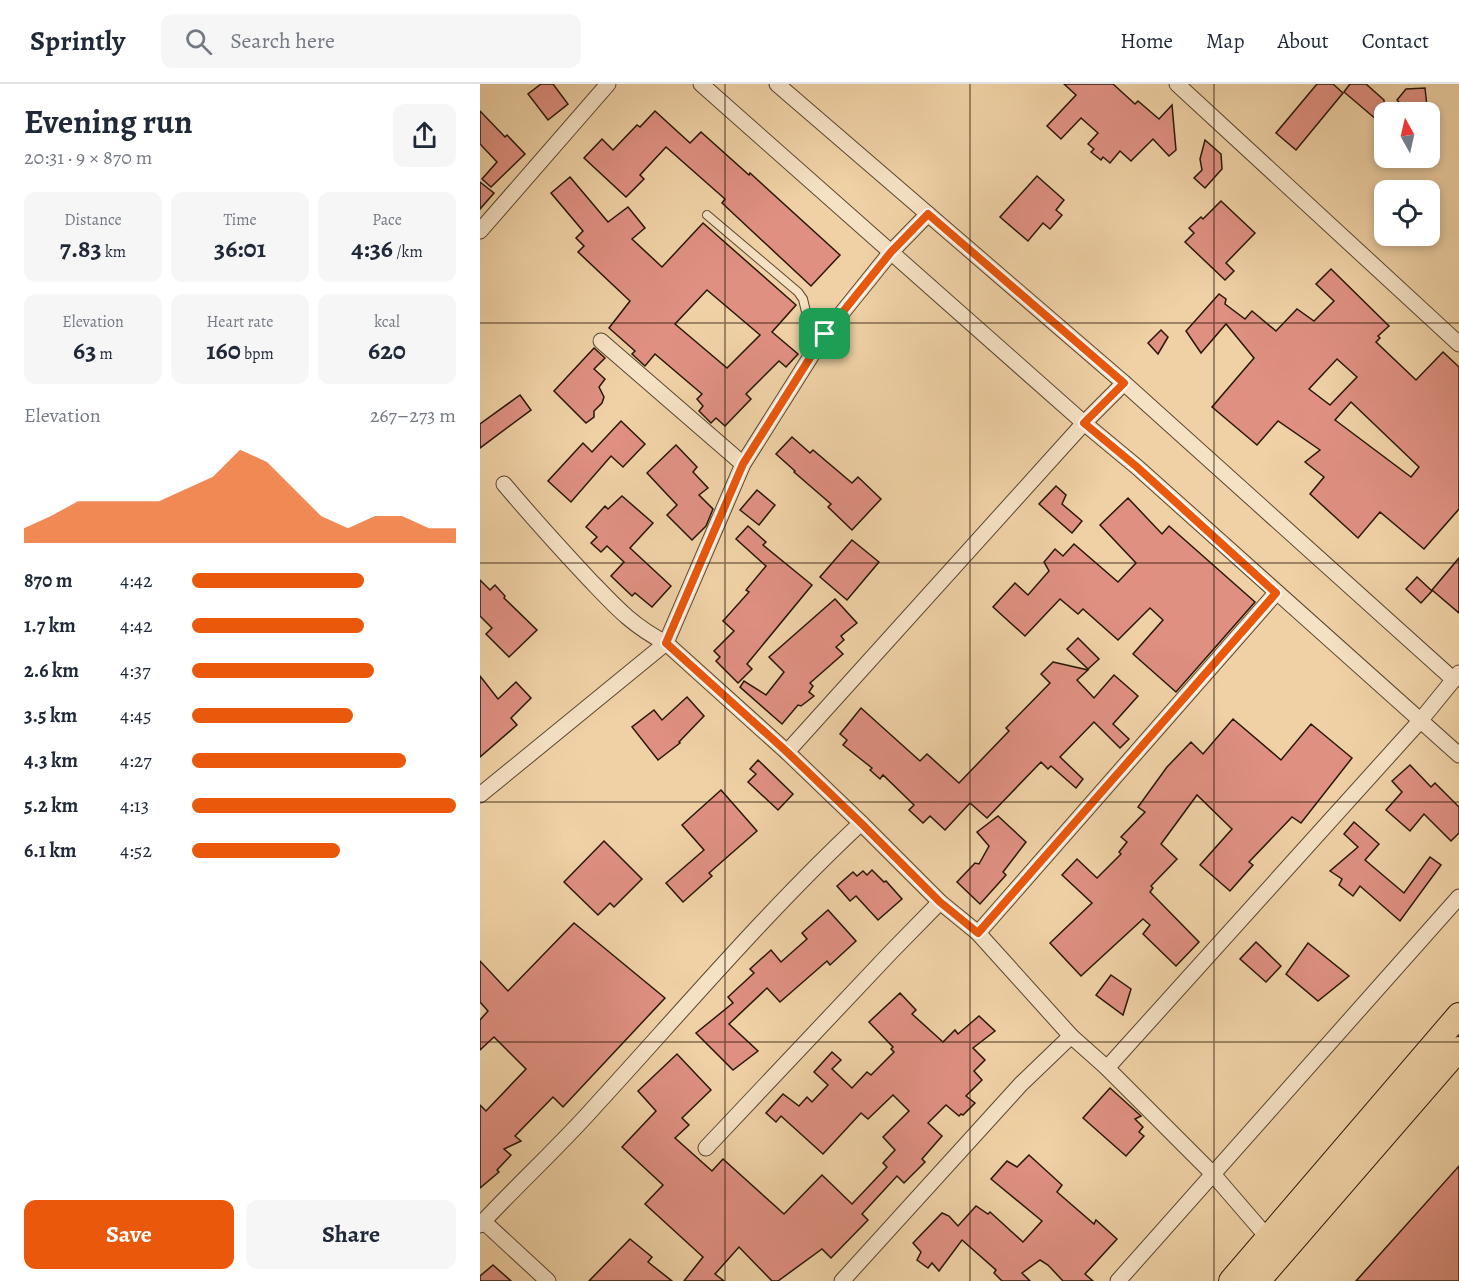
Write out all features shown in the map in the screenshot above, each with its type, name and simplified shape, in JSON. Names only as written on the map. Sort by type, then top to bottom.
[{"type":"main road","points":[[1262,1274],[1269,1239],[1459,1016]]},
{"type":"main road","points":[[1232,1281],[1262,1274],[1459,1049]]},
{"type":"street","points":[[480,231],[608,84]]},
{"type":"street","points":[[701,84],[1084,423],[1137,467],[1459,755]]},
{"type":"street","points":[[777,84],[1124,383],[1457,679],[1107,1068]]},
{"type":"street","points":[[1178,84],[1459,344]]},
{"type":"street","points":[[481,794],[666,643],[743,464],[825,334],[891,252],[928,214]]},
{"type":"street","points":[[601,341],[743,464]]},
{"type":"street","points":[[787,752],[1084,423],[1124,383]]},
{"type":"street","points":[[504,484],[564,553],[626,618],[645,632],[666,643],[787,752],[940,902],[978,933],[1071,1036],[1107,1068],[1212,1173],[1269,1239]]},
{"type":"street","points":[[978,933],[1276,593]]},
{"type":"street","points":[[548,1281],[481,1223],[595,1107],[696,994],[812,870],[861,823]]},
{"type":"street","points":[[1118,1281],[1459,897]]},
{"type":"street","points":[[706,1148],[940,902]]},
{"type":"street","points":[[842,1281],[1021,1084],[1071,1036]]},
{"type":"lane","points":[[707,215],[798,292],[803,299],[807,316],[825,334]]},
{"type":"building","points":[[541,84],[553,84],[568,104],[548,120],[528,94]]},
{"type":"building","points":[[1064,84],[1113,84],[1135,104],[1138,101],[1159,119],[1172,105],[1176,150],[1169,156],[1153,139],[1131,161],[1120,151],[1110,163],[1103,157],[1101,160],[1091,152],[1094,149],[1088,144],[1098,133],[1081,118],[1061,139],[1047,126],[1076,95]]},
{"type":"building","points":[[1317,84],[1333,84],[1343,93],[1296,150],[1276,133]]},
{"type":"building","points":[[1350,84],[1366,84],[1384,102],[1374,102],[1374,118],[1344,92]]},
{"type":"building","points":[[1425,88],[1427,102],[1399,102],[1397,100],[1406,89]]},
{"type":"building","points":[[480,111],[525,154],[491,187],[482,179],[497,162],[480,144]]},
{"type":"building","points":[[655,111],[690,143],[701,132],[840,255],[811,286],[722,203],[725,199],[666,147],[640,175],[644,179],[626,197],[584,158],[602,139],[613,150],[637,125],[640,127]]},
{"type":"building","points":[[1205,140],[1221,154],[1222,169],[1205,188],[1194,178],[1202,170],[1200,159]]},
{"type":"building","points":[[1037,176],[1064,200],[1056,210],[1062,215],[1050,229],[1043,223],[1028,241],[1000,217]]},
{"type":"building","points":[[570,177],[608,222],[628,207],[645,228],[632,239],[662,267],[703,223],[796,305],[772,332],[798,354],[786,367],[779,361],[746,394],[751,399],[725,426],[716,418],[711,423],[699,411],[703,406],[697,399],[702,394],[655,354],[645,366],[632,354],[635,351],[609,328],[630,301],[578,252],[584,246],[576,238],[583,231],[551,193]],"holes":[[[707,290],[760,335],[727,368],[675,324]]]},
{"type":"building","points":[[480,182],[494,193],[480,209]]},
{"type":"building","points":[[1221,201],[1255,233],[1226,263],[1234,271],[1225,280],[1185,242],[1194,233],[1189,228],[1201,217],[1203,219]]},
{"type":"building","points":[[1331,269],[1389,326],[1378,336],[1380,338],[1376,342],[1416,380],[1443,352],[1459,367],[1459,509],[1424,549],[1380,512],[1358,538],[1310,494],[1324,477],[1305,462],[1320,450],[1278,421],[1257,445],[1212,407],[1254,358],[1226,324],[1201,353],[1186,331],[1219,294],[1226,299],[1225,304],[1245,319],[1252,311],[1276,331],[1297,309],[1314,321],[1334,301],[1316,284]],"holes":[[[1337,359],[1357,377],[1330,405],[1309,389]],[[1351,402],[1419,467],[1411,477],[1335,420]]]},
{"type":"building","points":[[1161,330],[1168,337],[1158,354],[1148,343]]},
{"type":"building","points":[[594,348],[605,358],[594,369],[605,379],[599,387],[604,397],[602,403],[594,411],[594,417],[586,423],[554,391]]},
{"type":"building","points":[[520,395],[531,410],[480,448],[480,424]]},
{"type":"building","points":[[621,421],[645,444],[623,467],[611,456],[571,502],[548,481],[583,443],[592,452]]},
{"type":"building","points":[[792,437],[810,453],[813,450],[852,483],[858,477],[881,499],[852,530],[828,507],[831,504],[776,454]]},
{"type":"building","points":[[676,445],[697,467],[693,472],[708,488],[699,495],[713,509],[706,526],[692,540],[667,515],[677,505],[647,473]]},
{"type":"building","points":[[1056,486],[1066,495],[1062,504],[1082,521],[1072,533],[1039,504]]},
{"type":"building","points":[[757,490],[775,505],[759,525],[740,510]]},
{"type":"building","points":[[622,496],[653,523],[630,548],[671,586],[652,607],[635,593],[632,596],[611,576],[624,562],[607,546],[601,552],[591,543],[597,537],[586,527],[605,506],[608,509]]},
{"type":"building","points":[[1128,498],[1162,534],[1169,526],[1255,602],[1176,692],[1133,654],[1163,620],[1150,608],[1118,640],[1083,609],[1078,614],[1060,599],[1025,636],[993,607],[1015,583],[1028,595],[1049,571],[1044,562],[1055,549],[1063,556],[1074,544],[1118,582],[1136,563],[1100,525]]},
{"type":"building","points":[[748,526],[766,542],[763,545],[812,585],[747,664],[752,669],[738,683],[716,661],[720,657],[714,651],[734,631],[723,621],[749,592],[746,590],[766,566],[736,539]]},
{"type":"building","points":[[852,540],[879,562],[847,600],[820,577]]},
{"type":"building","points":[[1459,558],[1459,613],[1432,590]]},
{"type":"building","points":[[1417,577],[1432,591],[1421,603],[1406,589]]},
{"type":"building","points":[[480,580],[490,590],[495,585],[505,596],[504,598],[537,630],[509,657],[486,634],[492,628],[480,616]]},
{"type":"building","points":[[835,599],[857,623],[841,636],[844,640],[836,647],[843,654],[810,683],[813,686],[809,692],[814,696],[801,706],[798,705],[782,724],[740,687],[744,681],[766,695],[784,672],[769,657]]},
{"type":"building","points":[[1078,638],[1099,659],[1088,669],[1067,649]]},
{"type":"building","points":[[1053,662],[1088,670],[1077,680],[1094,698],[1114,675],[1138,696],[1113,724],[1129,739],[1120,748],[1094,722],[1060,757],[1083,779],[1076,788],[1051,766],[1048,769],[1041,762],[987,818],[970,803],[945,830],[930,816],[923,823],[909,810],[914,805],[883,775],[880,779],[870,770],[872,768],[843,745],[847,740],[840,734],[861,708],[920,761],[927,754],[959,783],[1009,731],[1006,728],[1050,683],[1041,674]]},
{"type":"building","points":[[480,676],[498,699],[516,682],[531,698],[511,718],[517,725],[480,757]]},
{"type":"building","points":[[687,697],[704,716],[680,743],[658,760],[632,727],[654,710],[662,720]]},
{"type":"building","points":[[1233,719],[1281,760],[1311,724],[1352,758],[1301,823],[1292,817],[1249,862],[1253,865],[1230,891],[1200,865],[1232,829],[1197,795],[1161,844],[1177,859],[1151,886],[1153,888],[1150,892],[1199,942],[1176,966],[1143,934],[1150,925],[1143,919],[1081,976],[1050,943],[1092,903],[1062,875],[1077,859],[1097,878],[1121,854],[1119,852],[1127,842],[1121,837],[1145,812],[1138,807],[1167,767],[1191,742],[1203,754]]},
{"type":"building","points":[[758,760],[793,794],[778,810],[748,782],[756,774],[750,769]]},
{"type":"building","points":[[1410,765],[1431,787],[1435,783],[1459,807],[1459,833],[1451,841],[1424,814],[1410,831],[1386,810],[1402,792],[1392,781]]},
{"type":"building","points":[[721,790],[757,831],[709,873],[712,876],[683,902],[666,883],[704,850],[682,825]]},
{"type":"building","points":[[998,816],[1026,842],[1003,872],[1006,875],[980,904],[957,882],[975,863],[979,864],[989,846],[977,832]]},
{"type":"building","points":[[1354,822],[1379,844],[1365,860],[1404,893],[1430,857],[1441,865],[1400,921],[1360,886],[1353,896],[1339,885],[1342,879],[1330,871],[1358,847],[1344,834]]},
{"type":"building","points":[[604,841],[642,879],[614,907],[610,903],[598,915],[564,882]]},
{"type":"building","points":[[872,870],[884,882],[886,881],[902,899],[878,920],[856,896],[850,901],[837,886],[853,872],[857,876],[863,871],[867,875]]},
{"type":"building","points":[[828,910],[856,941],[830,965],[827,961],[780,1002],[767,988],[729,1024],[758,1051],[733,1070],[696,1033],[733,1003],[728,997],[754,973],[750,969],[771,950],[781,962],[807,939],[802,933]]},
{"type":"building","points":[[574,923],[665,998],[563,1107],[553,1097],[515,1136],[521,1141],[504,1149],[511,1155],[497,1170],[499,1172],[480,1188],[480,1105],[486,1111],[526,1069],[494,1037],[480,1050],[480,1020],[488,1011],[480,1002],[480,961],[508,991]]},
{"type":"building","points":[[1256,942],[1281,966],[1266,982],[1240,959]]},
{"type":"building","points":[[1308,943],[1349,976],[1318,1001],[1286,974]]},
{"type":"building","points":[[1111,975],[1131,989],[1123,1015],[1096,995]]},
{"type":"building","points":[[900,993],[916,1010],[912,1014],[943,1042],[955,1030],[958,1034],[979,1016],[995,1031],[973,1048],[985,1060],[974,1071],[982,1080],[966,1096],[975,1103],[959,1116],[946,1105],[928,1123],[942,1136],[922,1159],[925,1162],[904,1183],[897,1176],[862,1214],[868,1220],[831,1258],[822,1249],[778,1281],[772,1281],[739,1247],[715,1274],[724,1281],[684,1281],[703,1257],[645,1204],[663,1185],[622,1147],[656,1111],[638,1091],[677,1054],[711,1090],[682,1118],[689,1125],[675,1138],[712,1171],[723,1159],[784,1214],[822,1175],[852,1204],[887,1167],[883,1163],[895,1150],[883,1137],[909,1111],[893,1095],[868,1119],[861,1113],[823,1154],[781,1116],[776,1122],[766,1113],[783,1094],[799,1106],[807,1097],[812,1102],[828,1085],[814,1072],[832,1052],[841,1060],[832,1069],[852,1088],[867,1072],[871,1075],[894,1052],[891,1049],[893,1047],[869,1022]]},
{"type":"building","points":[[1110,1088],[1141,1116],[1135,1119],[1143,1127],[1139,1132],[1144,1136],[1126,1156],[1083,1118]]},
{"type":"building","points":[[1029,1155],[1062,1185],[1057,1192],[1094,1224],[1096,1220],[1117,1239],[1085,1274],[1093,1281],[1063,1281],[1040,1260],[1022,1273],[1030,1281],[1002,1281],[994,1273],[996,1270],[962,1240],[939,1271],[932,1263],[928,1268],[917,1260],[921,1252],[913,1243],[942,1213],[949,1216],[958,1226],[976,1206],[988,1214],[990,1212],[1023,1242],[1042,1221],[991,1179],[1007,1161],[1017,1167]]},
{"type":"building","points":[[1459,1166],[1459,1281],[1356,1281]]},
{"type":"building","points":[[630,1239],[652,1257],[648,1262],[672,1281],[589,1281]]},
{"type":"building","points":[[493,1265],[511,1281],[480,1281],[480,1276]]},
{"type":"route","points":[[928,214],[1124,383],[1084,423],[1137,467],[1276,593],[978,933],[940,902],[787,752],[666,643],[743,464],[825,334],[891,252],[928,214]]}]
